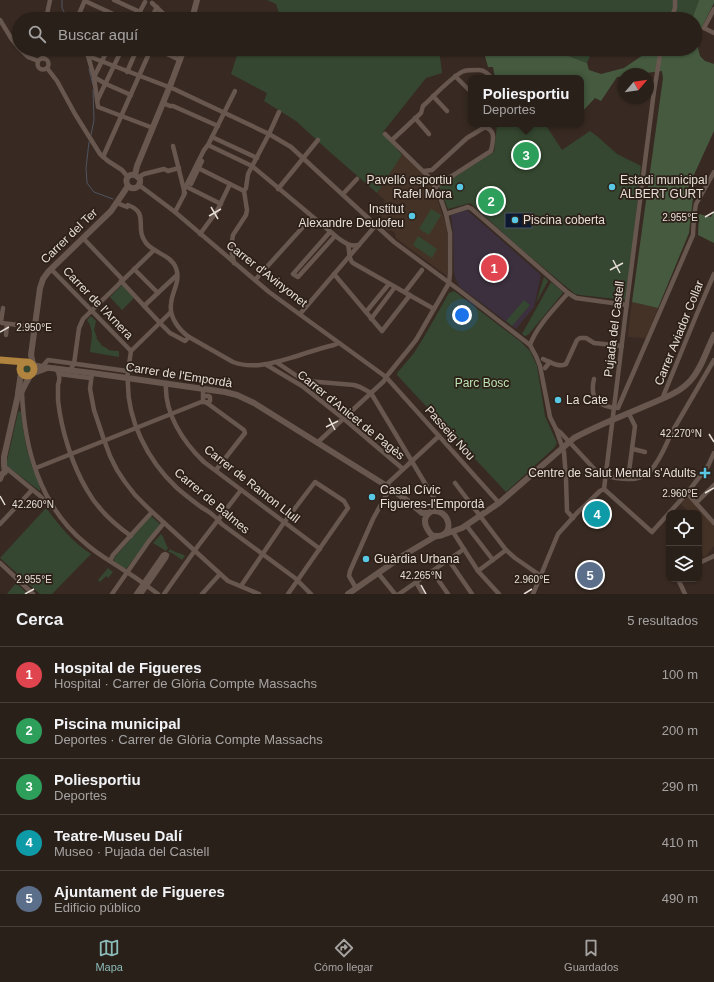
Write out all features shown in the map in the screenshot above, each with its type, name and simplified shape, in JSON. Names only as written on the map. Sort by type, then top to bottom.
[{"type":"main road","points":[[194,12],[197,0]]},
{"type":"main road","points":[[137,176],[131,175],[128,177],[126,181],[129,187],[136,188],[139,185],[140,181],[137,176],[137,166],[181,56]]},
{"type":"main road","name":"Carrer del Ter","points":[[30,367],[34,327],[41,285],[44,276],[111,211],[128,186]]},
{"type":"main road","points":[[417,509],[430,534],[436,536],[453,532],[466,525],[499,503],[580,435],[630,414],[682,389],[692,380],[714,335]]},
{"type":"main road","points":[[1,360],[30,367]]},
{"type":"main road","points":[[1,360],[13,365],[25,376],[30,367]]},
{"type":"main road","points":[[20,394],[18,393],[21,372],[20,366],[30,367]]},
{"type":"main road","points":[[2,468],[14,411],[30,367]]},
{"type":"main road","name":"Carrer de l'Empordà","points":[[30,367],[48,367],[91,375],[127,376],[213,390],[244,398],[387,487],[417,509]]},
{"type":"main road","points":[[417,509],[422,513],[437,510],[443,513],[449,523],[454,527],[460,528]]},
{"type":"main road","points":[[348,594],[416,547],[426,536],[426,517],[428,513]]},
{"type":"main road","points":[[445,534],[449,523]]},
{"type":"main road","points":[[416,547],[436,536]]},
{"type":"street","points":[[47,12],[50,0]]},
{"type":"street","points":[[80,12],[85,0],[110,12]]},
{"type":"street","points":[[114,0],[140,12],[144,1],[147,4],[153,2],[162,12]]},
{"type":"street","points":[[674,12],[675,0]]},
{"type":"street","points":[[154,12],[157,7]]},
{"type":"street","points":[[714,10],[704,28],[714,33]]},
{"type":"street","points":[[0,20],[12,39]]},
{"type":"street","points":[[27,56],[38,61]]},
{"type":"street","points":[[88,56],[169,87],[284,142],[304,158],[376,225],[408,252],[530,346],[540,366],[550,417],[563,448],[567,511],[573,518]]},
{"type":"street","points":[[88,56],[94,77],[98,107],[153,128]]},
{"type":"street","points":[[94,77],[104,56]]},
{"type":"street","points":[[97,101],[119,56]]},
{"type":"street","points":[[127,72],[134,56]]},
{"type":"street","points":[[103,157],[148,56]]},
{"type":"street","points":[[171,56],[180,60]]},
{"type":"street","name":"Pujada del Castell","points":[[602,490],[606,476],[612,421],[616,408],[627,305],[654,91],[660,56]]},
{"type":"street","points":[[38,61],[43,58],[46,59],[48,62],[47,68],[57,81],[75,114],[100,154],[122,170],[128,177]]},
{"type":"street","points":[[38,61],[37,65],[40,69],[47,68]]},
{"type":"street","points":[[392,140],[421,113],[423,106],[455,76],[463,71],[472,70],[483,70],[490,75]]},
{"type":"street","points":[[455,76],[468,89]]},
{"type":"street","points":[[94,77],[131,95]]},
{"type":"street","points":[[175,212],[235,91]]},
{"type":"street","points":[[434,96],[447,111]]},
{"type":"street","points":[[163,104],[173,106],[218,126]]},
{"type":"street","points":[[234,262],[231,248],[233,235],[246,215],[247,210],[244,191],[246,188],[248,174],[279,112]]},
{"type":"street","points":[[415,118],[429,134]]},
{"type":"street","points":[[430,178],[432,170],[467,138],[484,127],[492,130],[491,151],[435,187]]},
{"type":"street","points":[[317,443],[384,381],[416,340],[449,283],[450,233],[446,214],[435,187],[424,171],[385,134]]},
{"type":"street","points":[[212,136],[257,158]]},
{"type":"street","points":[[278,189],[318,140]]},
{"type":"street","points":[[208,145],[252,166],[335,236],[348,245],[359,245]]},
{"type":"street","points":[[186,191],[204,150],[208,145]]},
{"type":"street","points":[[173,146],[186,191]]},
{"type":"street","points":[[137,176],[164,169],[168,171],[179,168]]},
{"type":"street","points":[[198,168],[244,191]]},
{"type":"street","points":[[424,171],[432,170]]},
{"type":"street","points":[[594,379],[593,388],[598,402],[607,407],[616,408],[693,235],[696,204],[714,172]]},
{"type":"street","points":[[343,194],[357,179]]},
{"type":"street","points":[[200,234],[221,204],[230,184]]},
{"type":"street","name":"Carrer d'Avinyonet","points":[[139,185],[175,212],[269,292],[386,377]]},
{"type":"street","points":[[186,191],[221,204]]},
{"type":"street","points":[[117,203],[127,207],[129,205],[140,213],[142,236],[154,250],[172,262],[176,267],[178,281],[171,304],[171,312],[177,326],[189,337],[233,362],[247,366],[276,362],[339,343]]},
{"type":"street","points":[[446,214],[468,207],[472,209],[568,293],[576,298],[627,305]]},
{"type":"street","points":[[255,280],[312,217]]},
{"type":"street","points":[[300,314],[376,225]]},
{"type":"street","points":[[330,232],[293,274],[298,277],[335,236]]},
{"type":"street","points":[[83,238],[170,333],[185,341],[189,337]]},
{"type":"street","points":[[348,245],[351,261],[353,263],[434,308]]},
{"type":"street","points":[[70,370],[74,364],[80,323],[91,310],[154,250]]},
{"type":"street","points":[[134,268],[158,293]]},
{"type":"street","name":"Carrer de l'Arnera","points":[[51,269],[131,351]]},
{"type":"street","points":[[405,292],[422,270]]},
{"type":"street","points":[[334,274],[382,331],[410,295]]},
{"type":"street","name":"Carrer Aviador Collar","points":[[662,399],[714,274]]},
{"type":"street","points":[[144,306],[178,275]]},
{"type":"street","points":[[366,312],[389,284]]},
{"type":"street","points":[[371,319],[395,287]]},
{"type":"street","points":[[530,346],[532,338],[568,293]]},
{"type":"street","points":[[3,308],[2,323],[34,327]]},
{"type":"street","points":[[131,351],[171,312]]},
{"type":"street","points":[[6,335],[8,324]]},
{"type":"street","points":[[543,359],[560,366],[564,366],[577,340],[580,338],[586,338],[594,343],[622,346]]},
{"type":"street","name":"Carrer de Balmes","points":[[131,351],[127,376],[129,402],[132,415],[142,441],[149,454],[177,488],[262,555],[297,580],[312,594]]},
{"type":"street","name":"Carrer de l'Empordà","points":[[48,367],[48,360],[74,364],[127,376]]},
{"type":"street","points":[[599,474],[636,479],[640,478],[651,470],[714,360]]},
{"type":"street","points":[[276,362],[307,381],[354,385],[371,393],[435,500],[437,510]]},
{"type":"street","points":[[545,368],[550,362]]},
{"type":"street","name":"Carrer d'Anicet de Pagès","points":[[265,364],[302,386],[344,418],[403,469]]},
{"type":"street","points":[[48,367],[59,374],[59,406],[63,428],[79,474],[98,507],[112,521],[131,536]]},
{"type":"street","name":"Carrer de l'Empordà","points":[[59,374],[91,375]]},
{"type":"street","points":[[91,375],[90,389],[92,403],[104,441],[117,470],[125,482],[135,495],[152,512],[228,581],[259,594]]},
{"type":"street","name":"Passeig Nou","points":[[386,377],[499,503]]},
{"type":"street","name":"Carrer de Ramon Llull","points":[[166,383],[165,390],[171,415],[188,446],[204,462],[320,549]]},
{"type":"street","points":[[203,389],[202,392],[206,401],[244,430],[245,433],[216,470]]},
{"type":"street","points":[[36,468],[206,401],[212,396],[213,390]]},
{"type":"street","points":[[20,394],[28,443],[45,492],[58,516]]},
{"type":"street","points":[[14,411],[17,408],[21,408],[23,411]]},
{"type":"street","points":[[628,479],[635,426],[630,414]]},
{"type":"street","points":[[533,594],[558,534],[602,490],[603,483],[599,474],[556,429]]},
{"type":"street","points":[[356,588],[348,576],[387,487],[403,469],[439,436]]},
{"type":"street","points":[[560,439],[570,442]]},
{"type":"street","points":[[633,449],[645,452]]},
{"type":"street","points":[[602,490],[652,532],[687,493],[708,466],[714,453]]},
{"type":"street","points":[[2,468],[39,495],[70,530],[84,543],[158,594]]},
{"type":"street","points":[[241,586],[315,482],[344,501],[348,508],[288,594]]},
{"type":"street","points":[[455,484],[506,550],[541,576]]},
{"type":"street","points":[[696,503],[714,486]]},
{"type":"street","points":[[0,524],[32,490]]},
{"type":"street","points":[[164,594],[194,551],[241,490]]},
{"type":"street","points":[[39,495],[45,492]]},
{"type":"street","points":[[687,493],[714,523]]},
{"type":"street","points":[[110,561],[113,555],[152,512]]},
{"type":"street","points":[[112,594],[149,541],[164,523]]},
{"type":"street","points":[[466,525],[493,560]]},
{"type":"street","points":[[453,532],[478,571],[498,594]]},
{"type":"street","points":[[399,594],[464,549]]},
{"type":"street","points":[[478,571],[506,550]]},
{"type":"street","points":[[136,594],[145,585],[167,555],[163,555],[145,585],[141,594]]},
{"type":"street","points":[[702,562],[713,557]]},
{"type":"street","points":[[448,559],[472,594]]},
{"type":"street","points":[[0,563],[33,594]]},
{"type":"street","points":[[432,571],[448,594]]},
{"type":"street","points":[[378,572],[395,594]]},
{"type":"street","points":[[205,593],[220,574]]},
{"type":"street","points":[[416,582],[423,594]]},
{"type":"street","points":[[679,582],[685,594]]},
{"type":"shaded area","name":"Institut Alexandre Deulofeu","points":[[402,155],[404,155],[427,177],[437,198],[447,232],[447,276],[396,238],[395,233],[391,230],[388,231],[377,221],[381,217],[380,215],[385,200],[377,193]]},
{"type":"shaded area","points":[[467,210],[541,275],[534,307],[516,329],[460,287],[456,280],[454,273],[451,215]]},
{"type":"shaded area","points":[[632,302],[658,308],[646,338],[628,337]]},
{"type":"shaded area","points":[[688,496],[701,510],[687,510],[680,503]]},
{"type":"shaded area","points":[[702,511],[714,524],[714,546],[704,558],[702,555]]},
{"type":"green space","points":[[267,0],[699,0],[695,12],[279,12],[276,4]]},
{"type":"green space","points":[[699,0],[714,0],[714,3],[702,27],[702,12],[695,12]]},
{"type":"green space","points":[[237,56],[440,56],[442,73],[426,78],[383,132],[402,155],[377,193],[296,121],[264,101],[267,93],[231,74]]},
{"type":"green space","points":[[485,56],[569,56],[587,63],[589,70],[601,74],[618,70],[618,77],[601,101],[595,98],[584,110],[584,75],[494,75],[493,67],[488,67]]},
{"type":"green space","points":[[569,56],[590,56],[587,63]]},
{"type":"green space","points":[[642,56],[700,56],[705,61],[714,64],[714,131],[687,190],[693,198],[689,233],[658,308],[632,302],[663,78],[662,71],[654,72],[654,68],[624,68]]},
{"type":"green space","points":[[497,127],[547,127],[562,150],[590,131],[617,154],[641,166],[633,244],[625,300],[575,294],[521,249],[470,203],[448,209],[439,187],[494,152]]},
{"type":"green space","points":[[431,209],[441,215],[429,235],[419,229]]},
{"type":"green space","points":[[714,211],[714,243],[698,235],[699,214],[711,217]]},
{"type":"green space","points":[[418,236],[437,249],[432,258],[413,245]]},
{"type":"green space","points":[[544,277],[548,281],[536,303]]},
{"type":"green space","points":[[551,282],[563,292],[528,335],[525,336],[522,334]]},
{"type":"green space","points":[[122,285],[134,298],[122,310],[110,297]]},
{"type":"green space","name":"Parc Bosc","points":[[454,291],[521,342],[530,351],[537,366],[545,416],[557,443],[554,448],[506,492],[397,375],[414,353],[449,293]]},
{"type":"green space","points":[[524,300],[530,305],[512,326],[506,321]]},
{"type":"green space","points":[[91,316],[96,321],[94,330],[97,337],[96,338],[101,345],[108,350],[119,351],[119,357],[90,352],[92,332],[87,320]]},
{"type":"green space","points":[[27,365],[32,370],[27,375],[22,370]]},
{"type":"green space","points":[[19,411],[21,412],[24,436],[40,491],[6,465]]},
{"type":"green space","points":[[46,508],[72,539],[91,554],[52,594],[40,594],[0,558]]},
{"type":"green space","points":[[151,516],[160,525],[126,569],[114,561],[114,558]]},
{"type":"green space","points":[[161,534],[168,548],[166,551],[153,543]]},
{"type":"green space","points":[[170,549],[185,556],[182,560],[168,552]]},
{"type":"green space","points":[[108,568],[113,572],[108,578],[106,576],[100,582],[98,580]]},
{"type":"green space","points":[[16,583],[28,594],[7,594]]},
{"type":"water","points":[[498,191],[505,196],[497,201],[500,201],[502,207],[496,207],[497,208],[494,212],[482,202],[485,198],[486,199]]},
{"type":"water","name":"Piscina coberta","points":[[505,213],[532,213],[532,228],[505,228]]},
{"type":"waterway","points":[[62,0],[62,8],[64,12]]},
{"type":"waterway","points":[[89,69],[93,85]]},
{"type":"waterway","points":[[91,135],[94,120],[93,90]]},
{"type":"waterway","points":[[89,142],[86,168],[87,183],[94,192],[113,199]]},
{"type":"place","name":"Poliesportiu","points":[[526,155]]},
{"type":"place","name":"Pavelló esportiu Rafel Mora","points":[[460,187]]},
{"type":"place","name":"Estadi municipal ALBERT GURT","points":[[612,187]]},
{"type":"place","name":"Piscina municipal","points":[[491,201]]},
{"type":"place","name":"Institut Alexandre Deulofeu","points":[[412,216]]},
{"type":"place","name":"Piscina coberta","points":[[515,220]]},
{"type":"place","name":"Hospital de Figueres","points":[[494,268]]},
{"type":"place","name":"La Cate","points":[[558,400]]},
{"type":"place","name":"Centre de Salut Mental s'Adults","points":[[705,473]]},
{"type":"place","name":"Casal Cívic Figueres-l'Empordà","points":[[372,497]]},
{"type":"place","name":"Teatre-Museu Dalí","points":[[597,514]]},
{"type":"place","name":"Guàrdia Urbana","points":[[366,559]]},
{"type":"place","name":"Ajuntament de Figueres","points":[[590,575]]}]
